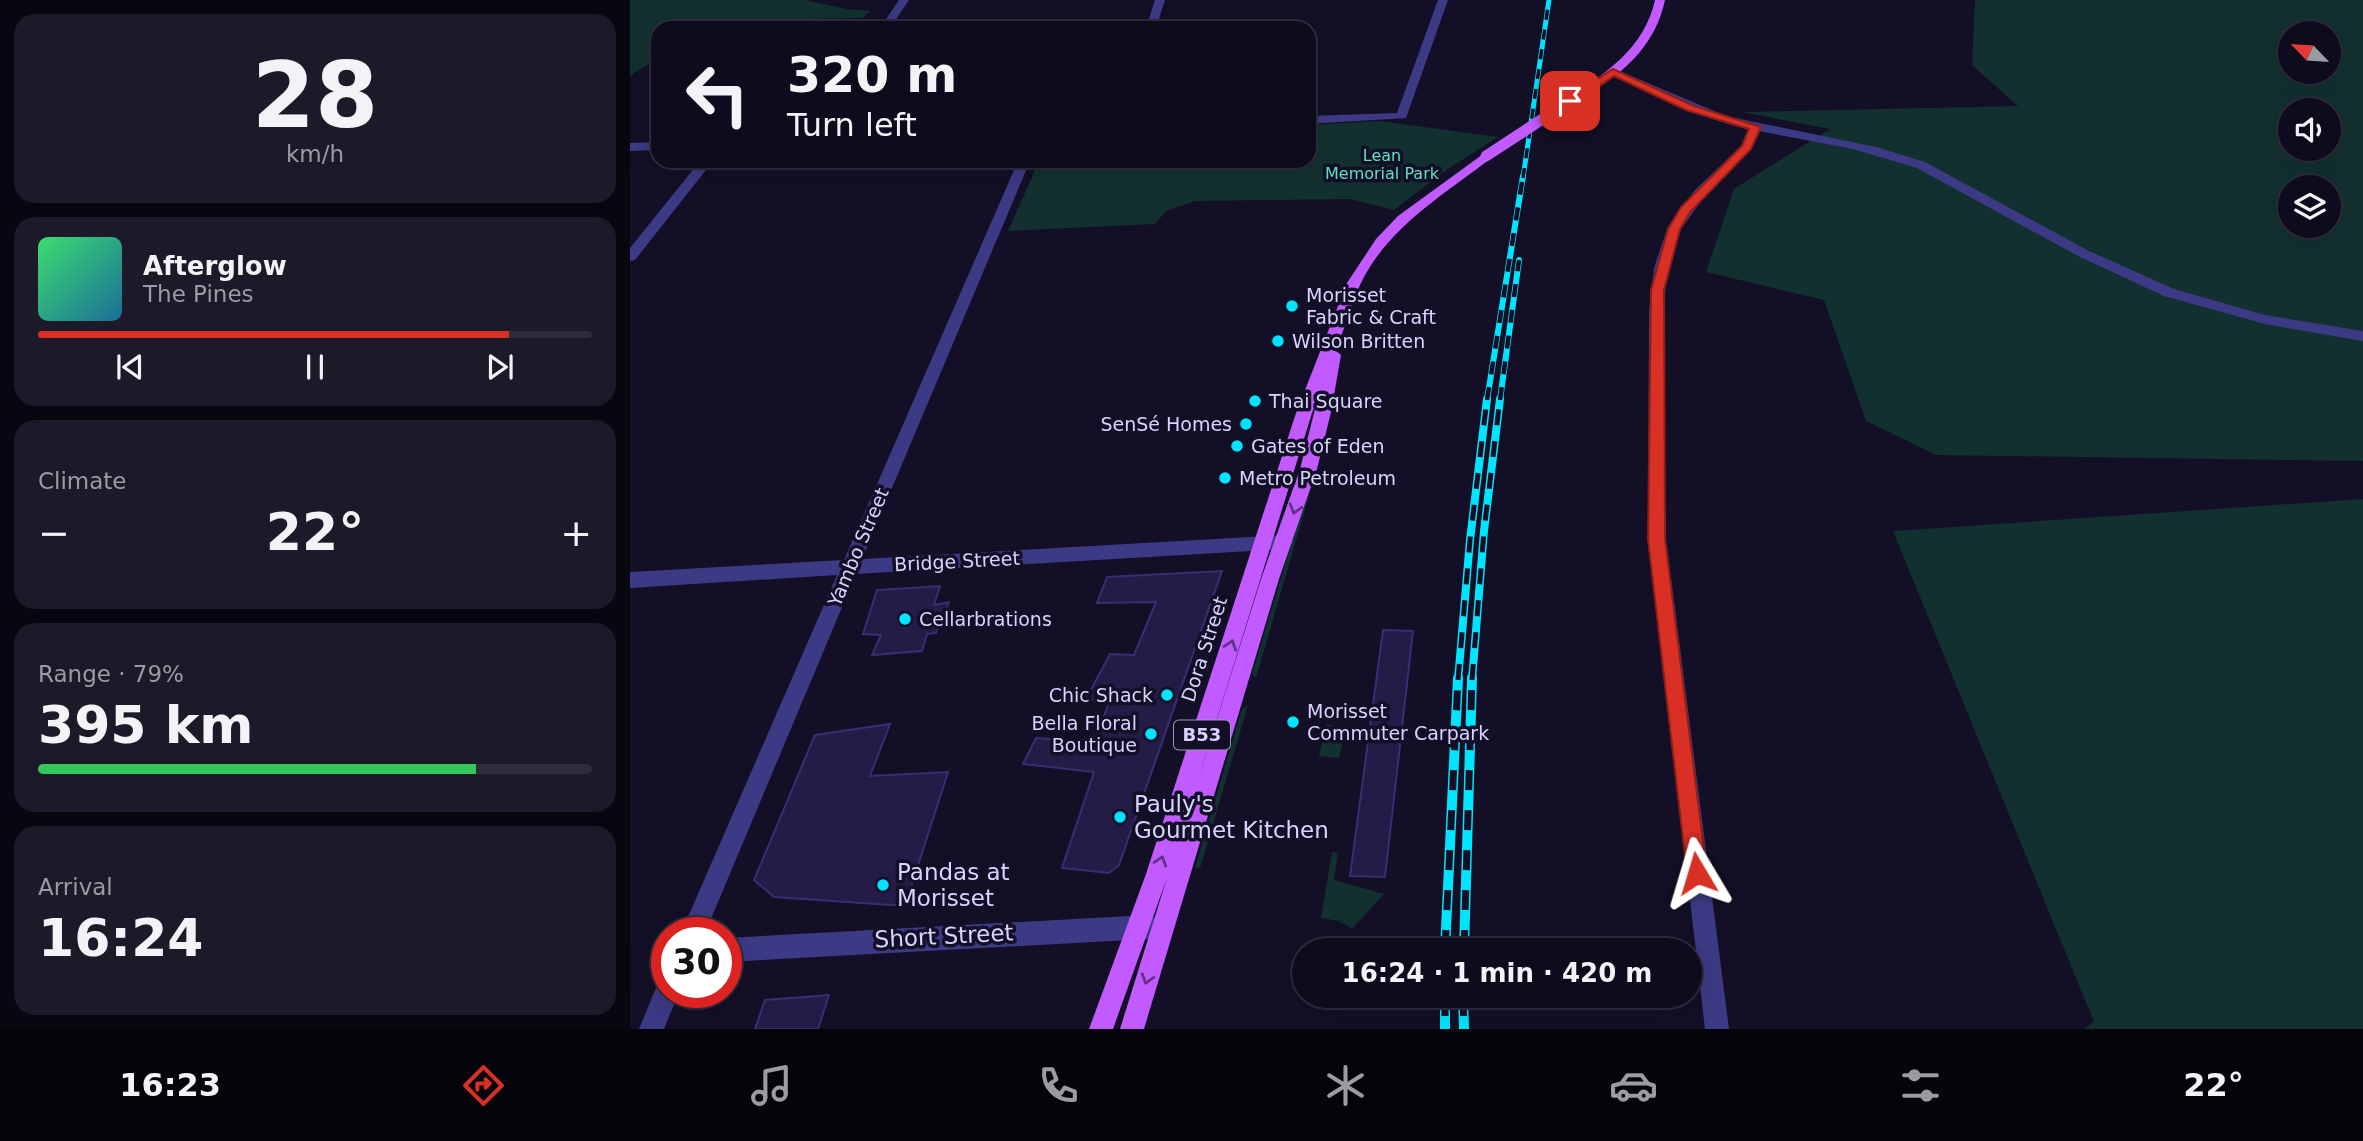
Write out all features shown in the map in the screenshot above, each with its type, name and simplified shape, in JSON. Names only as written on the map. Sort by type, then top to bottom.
[{"type":"main road","name":"B53","points":[[1613,72],[1646,40],[1657,16],[1660,0]]},
{"type":"main road","name":"Dora Street","points":[[1101,1029],[1274,542],[1324,417],[1338,324],[1363,267],[1381,242],[1403,219],[1444,186],[1613,72]]},
{"type":"main road","name":"Dora Street","points":[[1132,1029],[1270,579],[1274,542]]},
{"type":"street","points":[[890,21],[904,0]]},
{"type":"street","points":[[1154,21],[1160,0]]},
{"type":"street","points":[[1316,120],[1402,116],[1443,0]]},
{"type":"street","points":[[1613,72],[1690,108],[1755,127],[1848,142],[1892,153],[1921,165],[2109,267],[2169,292],[2235,314],[2301,328],[2363,336]]},
{"type":"street","points":[[1717,1029],[1657,539],[1656,311],[1661,268],[1674,229],[1692,202],[1747,147],[1755,127]]},
{"type":"street","points":[[630,147],[651,146]]},
{"type":"street","points":[[630,257],[701,168]]},
{"type":"street","name":"Yambo Street","points":[[700,917],[1021,168]]},
{"type":"street","name":"Bridge Street","points":[[630,580],[1274,542]]},
{"type":"street","name":"Short Street","points":[[742,949],[1137,925],[1162,928]]},
{"type":"street","points":[[651,1029],[660,1008]]},
{"type":"green space","points":[[630,0],[805,0],[871,11],[862,18],[805,21],[651,21],[651,63],[630,76]]},
{"type":"green space","points":[[1975,0],[2363,0],[2363,461],[1936,455],[1866,421],[1824,300],[1706,272],[1734,189],[1830,129],[1742,112],[2018,106],[1972,65]]},
{"type":"green space","name":"Lean Memorial Park","points":[[1379,121],[1498,137],[1445,171],[1394,210],[1350,199],[1195,201],[1166,211],[1155,224],[1008,231],[1036,168],[1316,168],[1316,125]]},
{"type":"green space","points":[[1310,482],[1313,482],[1256,678],[1252,674]]},
{"type":"green space","points":[[2363,499],[2363,1029],[2083,1029],[2094,1022],[1893,531]]},
{"type":"green space","points":[[1248,705],[1200,868],[1195,868],[1242,709]]},
{"type":"green space","points":[[1326,724],[1346,727],[1339,758],[1319,756]]},
{"type":"green space","points":[[1332,852],[1338,853],[1334,880],[1384,894],[1352,929],[1339,921],[1321,918]]},
{"type":"building","points":[[1222,571],[1119,865],[1109,873],[1062,868],[1094,772],[1023,764],[1036,738],[1094,742],[1110,700],[1086,699],[1110,654],[1134,655],[1156,602],[1097,603],[1107,577]]},
{"type":"building","name":"Cellarbrations","points":[[940,586],[934,605],[949,602],[936,633],[927,634],[922,651],[872,655],[881,635],[863,634],[877,590]]},
{"type":"building","points":[[1383,630],[1413,631],[1385,877],[1350,876]]},
{"type":"building","points":[[890,724],[870,776],[948,772],[905,906],[774,897],[754,880],[815,735]]},
{"type":"building","points":[[829,995],[818,1029],[755,1029],[765,1000]]},
{"type":"railway","points":[[1523,178],[1549,0]]},
{"type":"railway","points":[[1487,400],[1523,176]]},
{"type":"railway","points":[[1500,400],[1519,260]]},
{"type":"railway","points":[[1458,680],[1470,540],[1487,399]]},
{"type":"railway","points":[[1472,680],[1484,531],[1500,399]]},
{"type":"railway","points":[[1446,938],[1458,678]]},
{"type":"railway","points":[[1464,938],[1472,678]]},
{"type":"railway","points":[[1445,1008],[1445,1029]]},
{"type":"railway","points":[[1463,1008],[1464,1029]]},
{"type":"place","name":"Morisset Fabric & Craft","points":[[1292,306]]},
{"type":"place","name":"Wilson Britten","points":[[1278,341]]},
{"type":"place","name":"Thai Square","points":[[1255,401]]},
{"type":"place","name":"SenSé Homes","points":[[1246,424]]},
{"type":"place","name":"Gates of Eden","points":[[1237,446]]},
{"type":"place","name":"Metro Petroleum","points":[[1225,478]]},
{"type":"place","name":"Cellarbrations","points":[[905,619]]},
{"type":"place","name":"Chic Shack","points":[[1167,695]]},
{"type":"place","name":"Morisset Commuter Carpark","points":[[1293,722]]},
{"type":"place","name":"Bella Floral Boutique","points":[[1151,734]]},
{"type":"place","name":"Pauly's Gourmet Kitchen","points":[[1120,817]]},
{"type":"place","name":"Pandas at Morisset","points":[[883,885]]},
{"type":"route","points":[[1570,101],[1613,72],[1690,108],[1755,127],[1747,147],[1699,194],[1674,229],[1661,268],[1656,311],[1657,539],[1697,873]]}]
